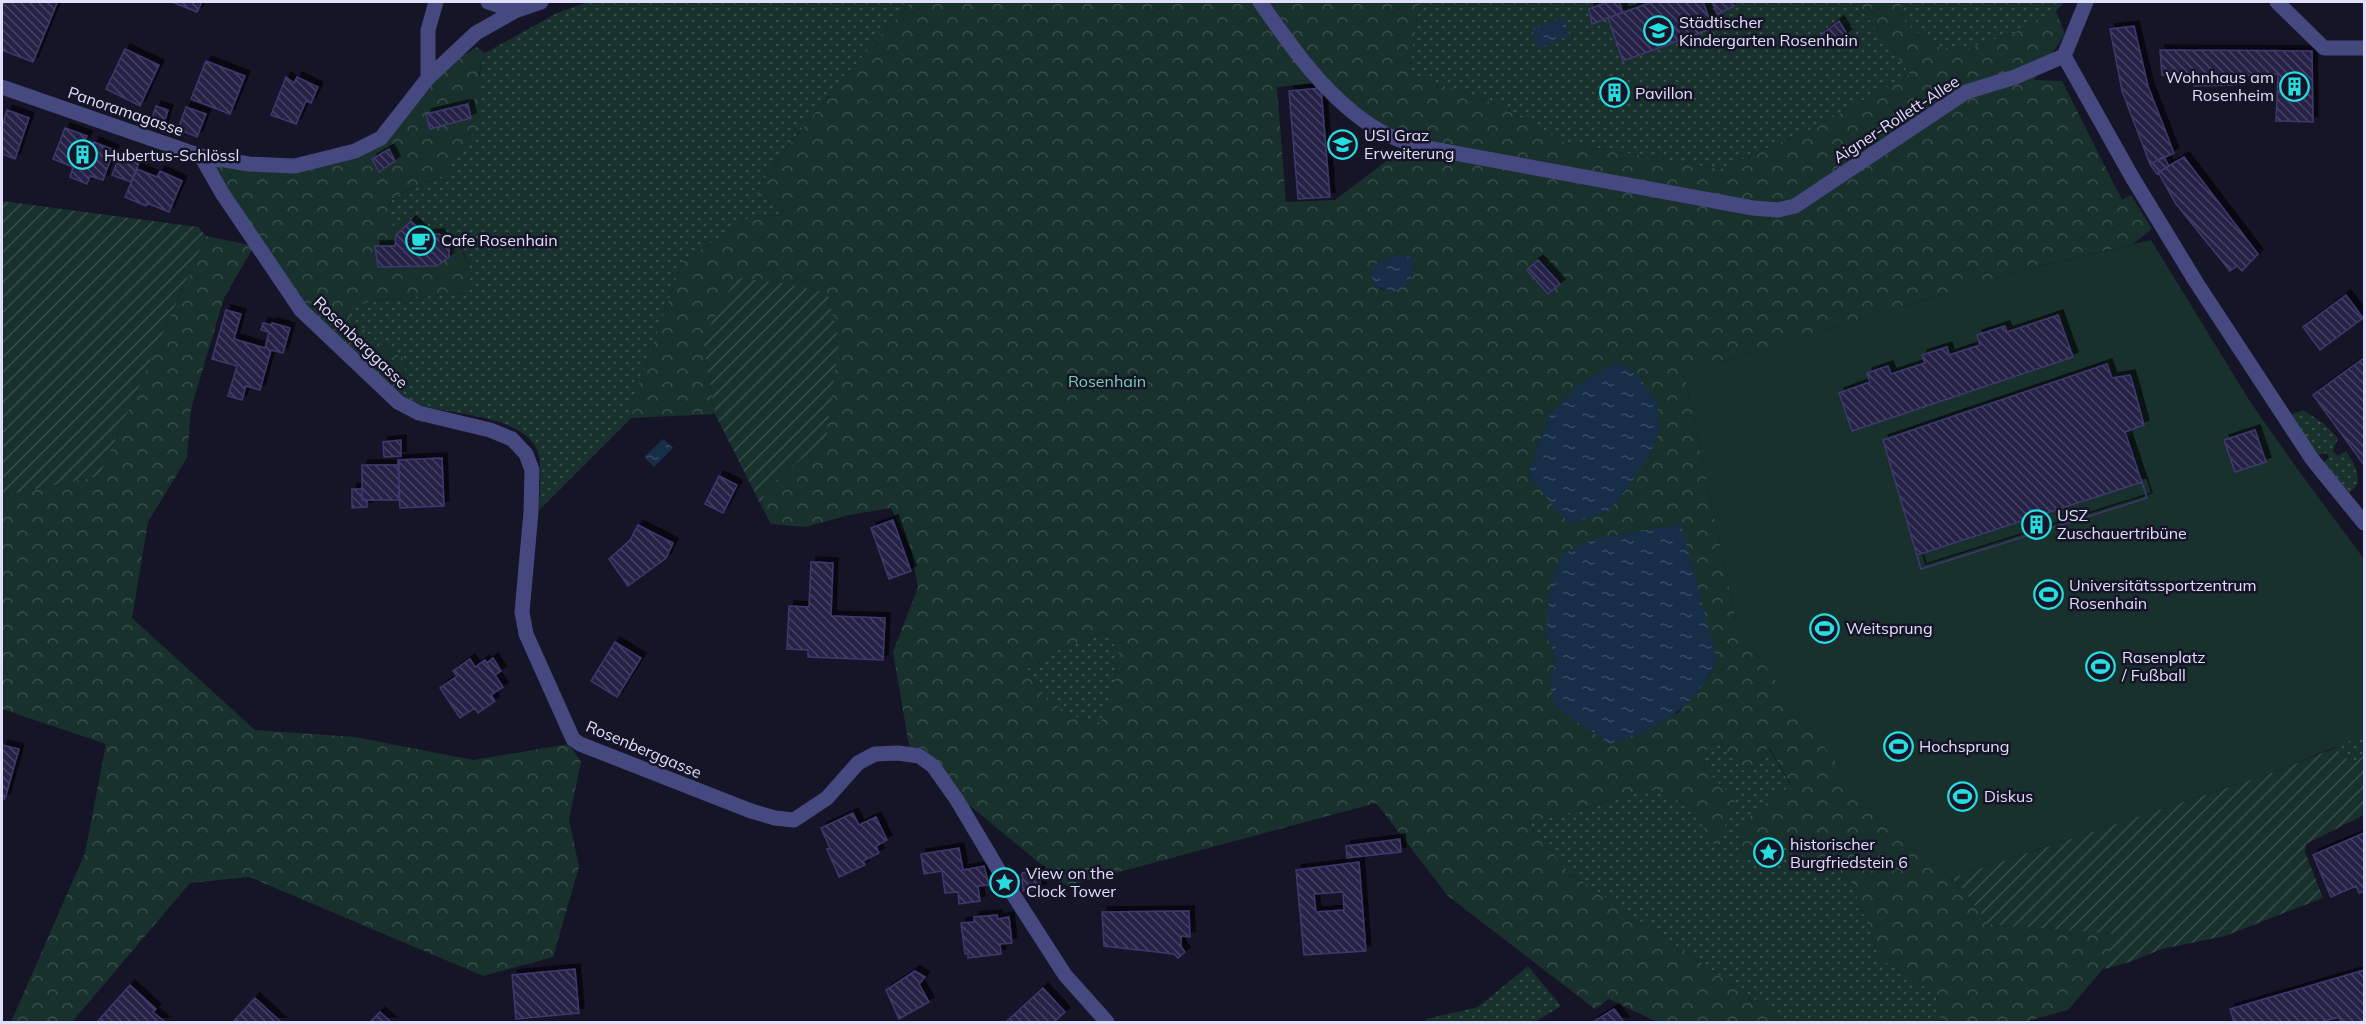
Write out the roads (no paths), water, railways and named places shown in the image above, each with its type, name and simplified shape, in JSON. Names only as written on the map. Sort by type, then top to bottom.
[{"type":"street","points":[[428,78],[428,30],[436,2]]},
{"type":"street","points":[[488,2],[515,11]]},
{"type":"street","name":"Panoramagasse","points":[[2,87],[201,156],[249,164],[295,166],[355,151],[381,138],[428,78],[476,33],[515,11],[541,2]]},
{"type":"street","name":"Aigner-Rollett-Allee","points":[[1260,2],[1294,51],[1325,85],[1347,106],[1377,129],[1395,138],[1416,146],[1753,208],[1778,210],[1795,206],[1966,92],[2015,77],[2064,56]]},
{"type":"street","points":[[2086,2],[2064,56],[2132,177],[2196,282],[2312,459],[2364,523]]},
{"type":"street","points":[[2277,2],[2324,48],[2364,48]]},
{"type":"street","name":"Rosenberggasse","points":[[201,156],[227,201],[301,310],[398,402],[419,413],[490,430],[512,439],[526,454],[531,470],[531,512],[522,612],[526,634],[573,739],[579,744],[704,794],[775,818],[794,820],[827,798],[858,764],[875,754],[898,753],[919,756],[933,766],[957,800],[1011,891],[1065,975],[1107,1023]]},
{"type":"water","points":[[1564,18],[1570,36],[1538,48],[1532,29]]},
{"type":"water","points":[[1399,255],[1410,257],[1414,263],[1410,282],[1393,292],[1374,286],[1371,271],[1377,263]]},
{"type":"water","points":[[1618,362],[1638,375],[1657,403],[1660,431],[1647,459],[1620,498],[1608,511],[1571,524],[1558,512],[1528,474],[1550,414],[1584,381]]},
{"type":"water","points":[[663,439],[673,448],[654,467],[644,457]]},
{"type":"water","points":[[1681,524],[1717,660],[1697,692],[1673,715],[1660,724],[1610,744],[1555,707],[1550,684],[1556,660],[1546,632],[1550,588],[1561,555],[1594,539]]},
{"type":"place","name":"Städtischer Kindergarten Rosenhain","points":[[1658,31]]},
{"type":"place","name":"Wohnhaus am Rosenheim","points":[[2295,86]]},
{"type":"place","name":"Pavillon","points":[[1614,93]]},
{"type":"place","name":"USI Graz Erweiterung","points":[[1343,144]]},
{"type":"place","name":"Hubertus-Schlössl","points":[[83,155]]},
{"type":"place","name":"Cafe Rosenhain","points":[[420,240]]},
{"type":"place","name":"USZ Zuschauertribüne","points":[[2036,524]]},
{"type":"place","name":"Universitätssportzentrum Rosenhain","points":[[2048,594]]},
{"type":"place","name":"Weitsprung","points":[[1825,628]]},
{"type":"place","name":"Rasenplatz / Fußball","points":[[2101,666]]},
{"type":"place","name":"Hochsprung","points":[[1898,746]]},
{"type":"place","name":"Diskus","points":[[1963,796]]},
{"type":"place","name":"historischer Burgfriedstein 6","points":[[1769,853]]},
{"type":"place","name":"View on the Clock Tower","points":[[1005,882]]},
{"type":"park label","name":"Rosenhain","points":[[1107,381]]}]
